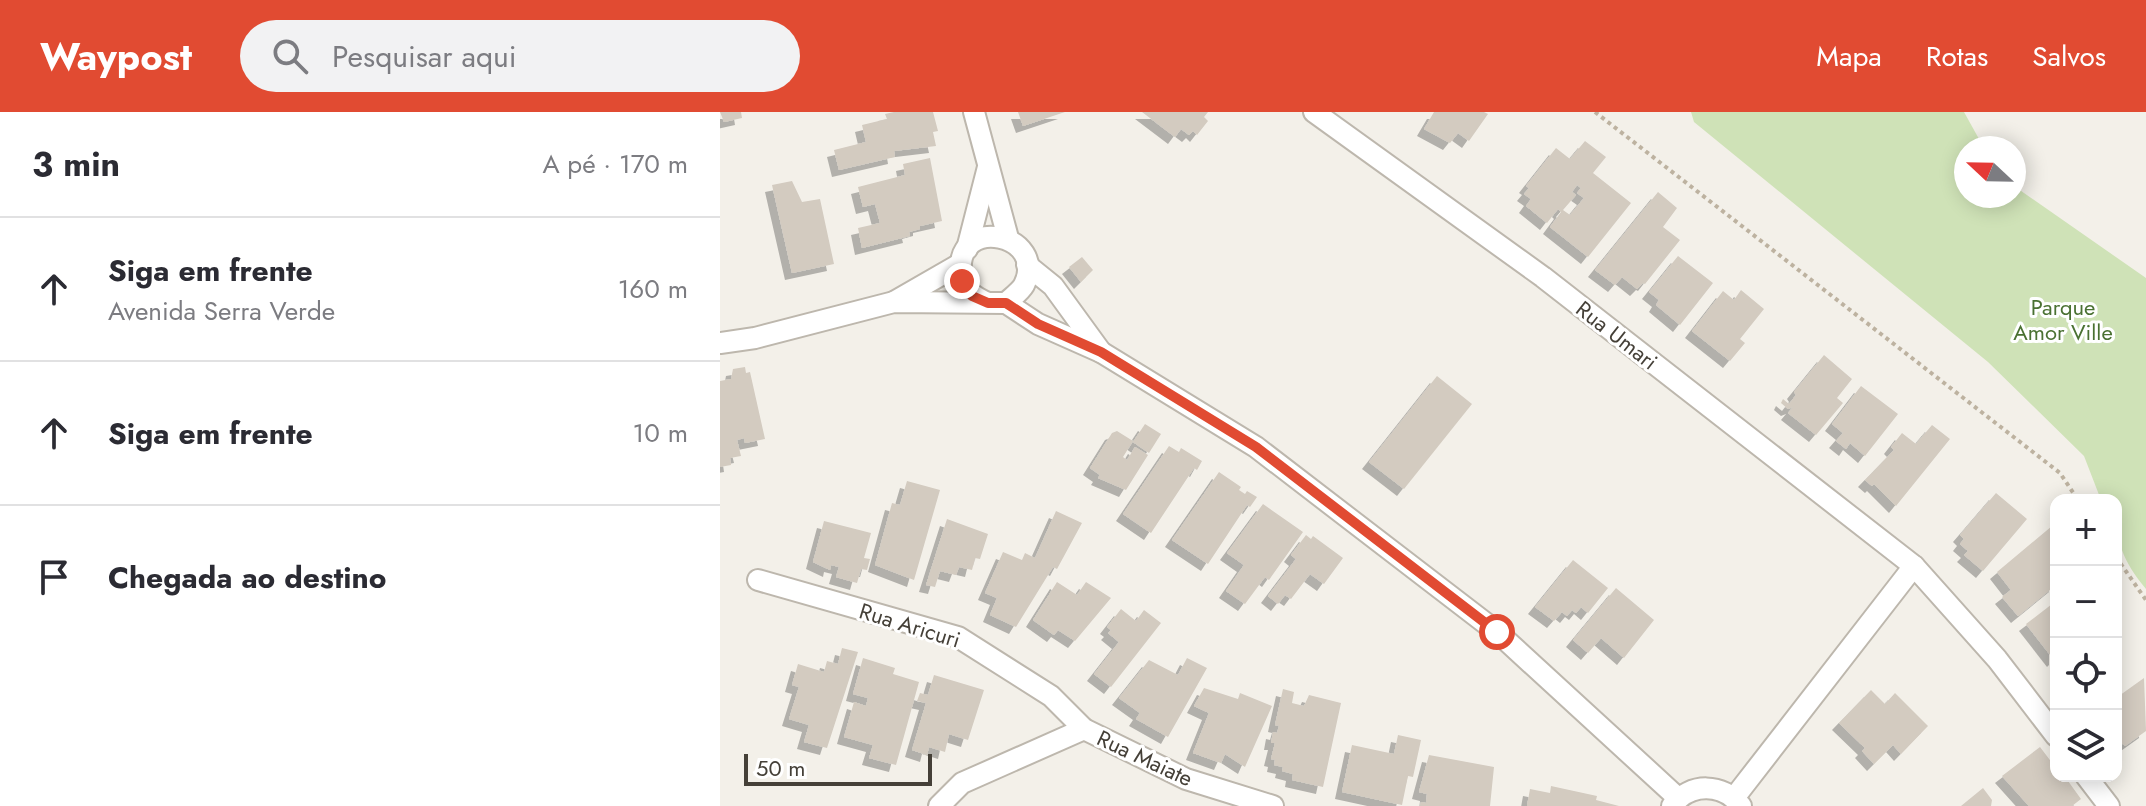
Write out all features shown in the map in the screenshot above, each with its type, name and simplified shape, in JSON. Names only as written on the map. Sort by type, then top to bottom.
[{"type":"street","points":[[974,112],[1008,238]]},
{"type":"street","name":"Rua Umari","points":[[1314,112],[1543,277],[1914,566],[1997,659],[2050,728]]},
{"type":"street","points":[[988,167],[963,256],[962,281],[972,296],[997,303],[1101,352],[1256,447],[1484,622],[1675,802],[1706,788],[1737,802],[1914,566]]},
{"type":"street","points":[[894,302],[963,256],[978,239],[993,235],[1008,238],[1021,249],[1027,265],[1053,286],[1101,352]]},
{"type":"street","points":[[720,343],[755,338],[894,302],[997,303],[1023,286],[1027,265]]},
{"type":"street","name":"Rua Aricuri","points":[[758,580],[958,637],[1051,696],[1084,729]]},
{"type":"street","name":"Rua Maiate","points":[[939,806],[962,783],[1084,729],[1186,779],[1273,806]]},
{"type":"street","points":[[2091,782],[2109,806]]},
{"type":"path","points":[[1595,112],[2060,473],[2074,494]]},
{"type":"path","points":[[2122,566],[2146,600]]},
{"type":"green space","name":"Parque Amor Ville","points":[[1691,112],[1964,112],[1977,136],[1954,136],[1954,208],[2026,208],[2026,194],[2146,278],[2146,589],[2122,550],[2122,494],[2099,494],[2084,456],[1988,362],[1694,122]]},
{"type":"building","points":[[720,112],[741,112],[742,118],[724,122]]},
{"type":"building","points":[[933,112],[938,131],[933,132],[936,146],[894,151],[895,157],[839,170],[834,150],[866,142],[862,125],[887,119],[885,114]]},
{"type":"building","points":[[1018,112],[1065,112],[1023,126]]},
{"type":"building","points":[[1142,112],[1208,112],[1204,117],[1208,121],[1197,135],[1193,131],[1189,135],[1181,129],[1175,137]]},
{"type":"building","points":[[1434,112],[1488,114],[1469,141],[1458,133],[1450,143],[1424,129]]},
{"type":"building","points":[[1585,141],[1606,157],[1593,173],[1631,203],[1588,257],[1550,227],[1561,212],[1558,209],[1547,223],[1526,206],[1531,199],[1524,194],[1529,188],[1526,186],[1556,148],[1570,159]],"holes":[[[1577,185],[1581,188],[1577,193],[1584,198],[1570,215],[1563,210],[1576,195],[1572,192]]]},
{"type":"building","points":[[930,158],[942,221],[920,226],[920,229],[909,232],[910,236],[862,248],[858,228],[880,223],[875,204],[863,207],[858,187],[905,175],[903,164]]},
{"type":"building","points":[[792,181],[802,202],[820,199],[834,264],[792,273],[772,185]]},
{"type":"building","points":[[1658,192],[1677,208],[1663,227],[1680,240],[1645,284],[1637,289],[1622,277],[1615,285],[1595,270]]},
{"type":"building","points":[[1678,256],[1713,283],[1680,325],[1656,305],[1659,300],[1649,292]]},
{"type":"building","points":[[1082,257],[1093,270],[1081,282],[1069,267]]},
{"type":"building","points":[[1741,290],[1764,309],[1740,339],[1745,343],[1730,361],[1692,331],[1723,291],[1734,300]]},
{"type":"building","points":[[1824,355],[1852,379],[1837,398],[1843,403],[1816,435],[1788,413],[1793,407],[1788,409],[1781,403],[1783,399],[1789,404],[1796,395],[1794,392]]},
{"type":"building","points":[[745,367],[746,373],[750,372],[765,439],[745,443],[744,438],[737,440],[741,456],[730,458],[731,465],[720,467],[720,381],[731,379],[733,369]]},
{"type":"building","points":[[1437,376],[1472,404],[1404,489],[1369,462]]},
{"type":"building","points":[[1861,386],[1898,414],[1865,456],[1850,443],[1846,449],[1836,441],[1843,433],[1832,424]]},
{"type":"building","points":[[1145,424],[1161,434],[1149,453],[1133,442]]},
{"type":"building","points":[[1932,425],[1950,439],[1896,506],[1874,484],[1872,486],[1865,480],[1894,450],[1891,447],[1902,433],[1916,444]]},
{"type":"building","points":[[1117,431],[1133,441],[1123,457],[1127,460],[1135,447],[1148,455],[1126,490],[1098,478],[1100,475],[1090,468],[1112,433]]},
{"type":"building","points":[[1169,446],[1179,452],[1181,448],[1202,461],[1197,470],[1194,468],[1151,533],[1123,514]]},
{"type":"building","points":[[1219,472],[1241,487],[1239,490],[1245,494],[1247,491],[1257,497],[1250,507],[1247,505],[1208,564],[1172,540]]},
{"type":"building","points":[[907,481],[940,490],[914,580],[875,565],[892,503],[900,505]]},
{"type":"building","points":[[1996,493],[2027,519],[1983,571],[1964,555],[1968,551],[1960,544],[1964,539],[1960,535]]},
{"type":"building","points":[[1263,504],[1303,532],[1269,580],[1265,577],[1245,604],[1226,591],[1244,565],[1227,553]]},
{"type":"building","points":[[1056,511],[1082,523],[1057,569],[1053,567],[1016,627],[990,615],[997,598],[985,593],[1003,552],[1022,560],[1025,553],[1035,558]]},
{"type":"building","points":[[947,519],[988,534],[980,559],[975,558],[972,570],[959,567],[956,575],[940,571],[935,587],[926,585]]},
{"type":"building","points":[[824,521],[871,533],[864,558],[870,559],[867,570],[861,569],[857,583],[836,577],[839,567],[831,565],[830,570],[813,562]]},
{"type":"building","points":[[2050,528],[2050,590],[2018,616],[2002,597],[2011,590],[1997,572]]},
{"type":"building","points":[[1306,535],[1311,539],[1313,536],[1343,558],[1324,584],[1310,574],[1291,599],[1285,595],[1278,604],[1268,596],[1296,559],[1291,555]]},
{"type":"building","points":[[1573,560],[1608,588],[1588,613],[1581,607],[1567,616],[1562,612],[1554,621],[1535,607]]},
{"type":"building","points":[[1057,582],[1077,595],[1086,582],[1111,598],[1075,641],[1058,630],[1054,635],[1033,620]]},
{"type":"building","points":[[1616,588],[1654,620],[1624,658],[1601,638],[1588,653],[1573,640]]},
{"type":"building","points":[[2050,606],[2050,655],[2026,624]]},
{"type":"building","points":[[1121,609],[1136,621],[1144,610],[1161,623],[1111,687],[1094,674],[1119,642],[1108,633],[1111,630],[1107,627]]},
{"type":"building","points":[[842,648],[858,652],[827,748],[804,742],[809,725],[789,719],[799,687],[792,685],[798,664],[824,672],[827,661],[838,664]]},
{"type":"building","points":[[863,658],[895,668],[893,674],[919,682],[896,765],[869,758],[873,745],[844,737],[854,702],[866,706],[868,698],[853,694]]},
{"type":"building","points":[[1187,658],[1207,668],[1168,737],[1136,719],[1140,713],[1119,698],[1149,660],[1178,675]]},
{"type":"building","points":[[934,675],[984,690],[968,740],[949,734],[945,752],[929,747],[927,755],[912,750],[926,703],[917,701],[920,693],[928,695]]},
{"type":"building","points":[[2144,678],[2146,731],[2125,746],[2122,743],[2122,694]]},
{"type":"building","points":[[1204,688],[1238,699],[1240,693],[1272,706],[1245,767],[1225,754],[1221,763],[1193,753],[1209,713],[1194,706]]},
{"type":"building","points":[[1283,689],[1294,692],[1292,703],[1304,706],[1309,695],[1341,703],[1323,787],[1292,780],[1293,774],[1282,771],[1283,767],[1274,765],[1275,760],[1271,759],[1275,743],[1271,743],[1273,732],[1277,733],[1279,726],[1275,725]]},
{"type":"building","points":[[1871,690],[1885,704],[1895,693],[1928,726],[1901,754],[1893,745],[1874,764],[1862,751],[1865,748],[1839,723]]},
{"type":"building","points":[[1398,735],[1421,740],[1413,777],[1408,776],[1402,805],[1342,792],[1352,745],[1394,754]]},
{"type":"building","points":[[2040,747],[2050,760],[2050,782],[2069,782],[2081,799],[2072,806],[2029,806],[2002,776]]},
{"type":"building","points":[[1429,755],[1494,767],[1490,806],[1420,806],[1421,802],[1426,803],[1427,794],[1419,792]]},
{"type":"building","points":[[1551,786],[1597,796],[1596,800],[1619,806],[1527,806],[1530,789],[1550,793]]},
{"type":"building","points":[[1983,788],[1992,800],[1991,806],[1961,806]]},
{"type":"route","points":[[962,281],[972,296],[988,303],[1006,303],[1038,324],[1101,352],[1256,447],[1497,632]]}]
